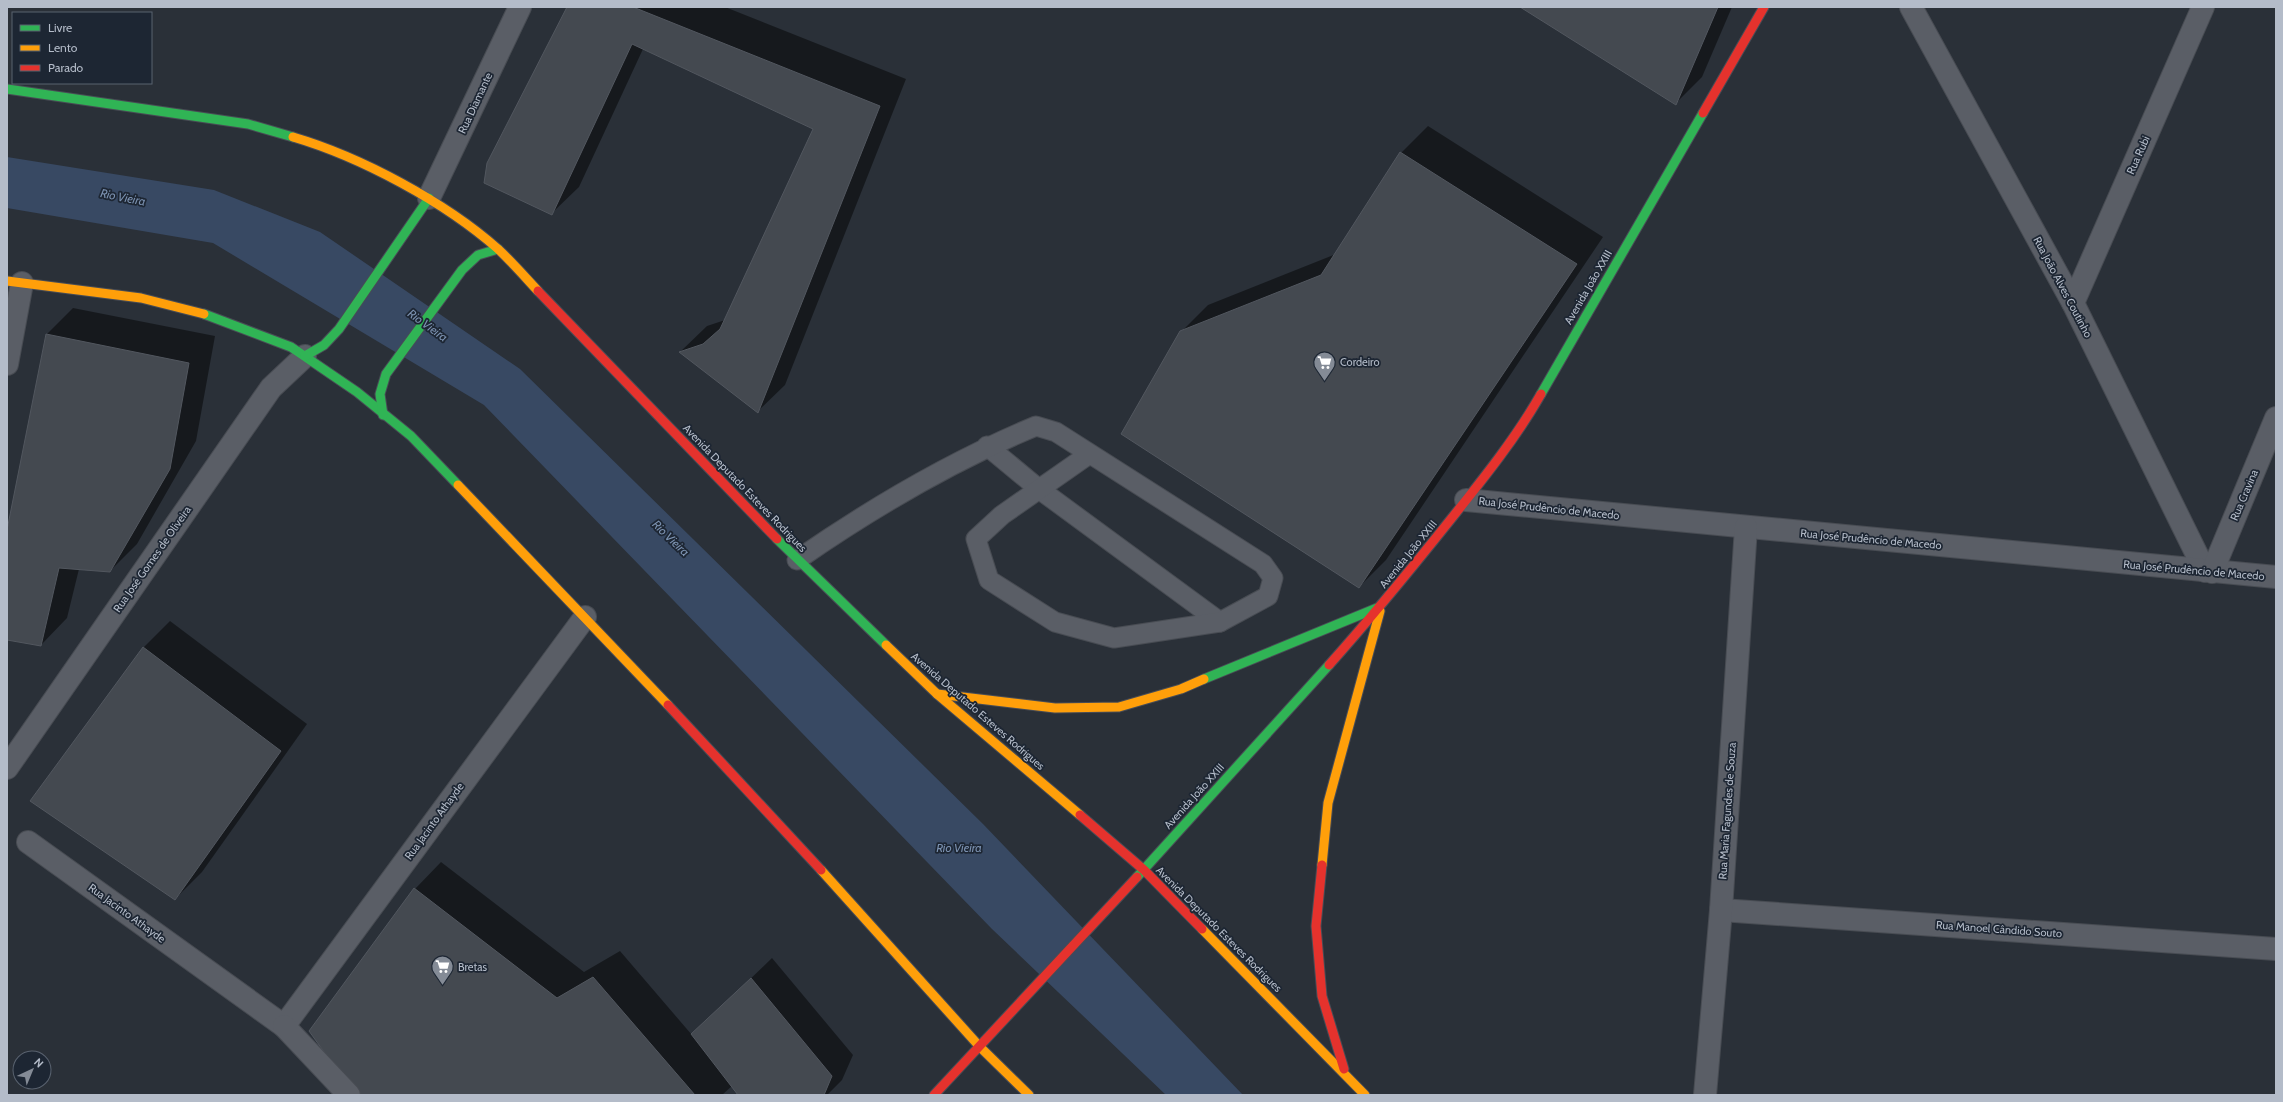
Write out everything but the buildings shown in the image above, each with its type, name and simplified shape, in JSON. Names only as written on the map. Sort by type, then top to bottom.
[{"type":"main road","name":"Avenida João XXIII","points":[[934,1095],[1144,870],[1382,606],[1466,500],[1526,420],[1764,7]]},
{"type":"main road","name":"Avenida Deputado Esteves Rodrigues","points":[[7,89],[248,124],[326,146],[429,198],[498,249],[797,560],[937,694],[1144,870],[1344,1071],[1365,1095]]},
{"type":"main road","points":[[305,356],[324,345],[338,329],[429,198]]},
{"type":"main road","points":[[383,414],[380,394],[386,374],[462,270],[478,255],[498,249]]},
{"type":"main road","points":[[14,282],[140,298],[204,314],[290,347],[357,392],[411,436],[585,617],[765,807],[980,1047],[1029,1095]]},
{"type":"main road","points":[[937,694],[1054,708],[1119,706],[1181,689],[1382,606]]},
{"type":"main road","points":[[1344,1071],[1322,996],[1316,926],[1328,803],[1382,606]]},
{"type":"street","name":"Rua Diamante","points":[[429,198],[520,7]]},
{"type":"street","name":"Rua João Alves Coutinho","points":[[1911,7],[2074,303],[2208,571]]},
{"type":"street","name":"Rua Rubi","points":[[2074,303],[2204,7]]},
{"type":"street","points":[[7,364],[14,282]]},
{"type":"street","name":"Rua José Gomes de Oliveira","points":[[7,768],[271,388],[305,356]]},
{"type":"street","name":"Rua Cravina","points":[[2208,571],[2276,418]]},
{"type":"street","name":"Rua José Prudêncio de Macedo","points":[[1466,500],[2276,577]]},
{"type":"street","name":"Rua Maria Fagundes de Souza","points":[[1705,1095],[1721,910],[1746,527]]},
{"type":"street","name":"Rua Jacinto Athayde","points":[[284,1026],[585,617]]},
{"type":"street","name":"Rua Jacinto Athayde","points":[[28,842],[284,1026],[349,1095]]},
{"type":"street","name":"Rua Manoel Cândido Souto","points":[[1721,910],[2276,949]]},
{"type":"lane","points":[[797,560],[855,520],[987,446],[1036,426],[1056,432],[1088,454],[1263,564],[1273,578],[1268,596],[1220,622],[1114,638],[1055,622],[989,580],[976,539],[1002,514],[1088,454]]},
{"type":"lane","points":[[987,446],[1039,489],[1220,622]]},
{"type":"water","name":"Rio Vieira","points":[[7,157],[214,190],[320,232],[520,369],[983,824],[1243,1095],[1166,1095],[992,929],[484,405],[213,243],[7,208]]},
{"type":"traffic: fast","points":[[7,89],[248,124],[293,137]]},
{"type":"traffic: fast","points":[[1541,394],[1703,113]]},
{"type":"traffic: fast","points":[[305,356],[324,345],[339,329],[429,198]]},
{"type":"traffic: fast","points":[[383,415],[380,394],[386,374],[462,270],[478,255],[498,249]]},
{"type":"traffic: fast","points":[[204,314],[291,347],[357,392],[411,436],[458,485]]},
{"type":"traffic: fast","points":[[777,539],[886,645]]},
{"type":"traffic: fast","points":[[1204,679],[1377,608]]},
{"type":"traffic: fast","points":[[1137,877],[1329,665]]},
{"type":"traffic: slow","points":[[293,137],[346,156],[428,198],[453,214],[498,249],[538,291]]},
{"type":"traffic: slow","points":[[7,281],[141,298],[204,314]]},
{"type":"traffic: slow","points":[[458,485],[668,705]]},
{"type":"traffic: slow","points":[[1322,865],[1328,803],[1380,611]]},
{"type":"traffic: slow","points":[[886,645],[937,694],[1080,815]]},
{"type":"traffic: slow","points":[[937,694],[1055,708],[1119,707],[1181,689],[1204,679]]},
{"type":"traffic: slow","points":[[821,870],[980,1047],[1029,1095]]},
{"type":"traffic: slow","points":[[1202,929],[1365,1095]]},
{"type":"traffic: jam","points":[[1703,113],[1764,7]]},
{"type":"traffic: jam","points":[[538,291],[777,539]]},
{"type":"traffic: jam","points":[[1329,665],[1391,593],[1475,489],[1499,458],[1541,394]]},
{"type":"traffic: jam","points":[[668,705],[821,870]]},
{"type":"traffic: jam","points":[[1080,815],[1144,870],[1202,929]]},
{"type":"traffic: jam","points":[[1322,865],[1316,926],[1322,996],[1344,1069]]},
{"type":"traffic: jam","points":[[934,1095],[1137,877]]},
{"type":"place","name":"Cordeiro","points":[[1324,382]]},
{"type":"place","name":"Bretas","points":[[442,986]]}]
